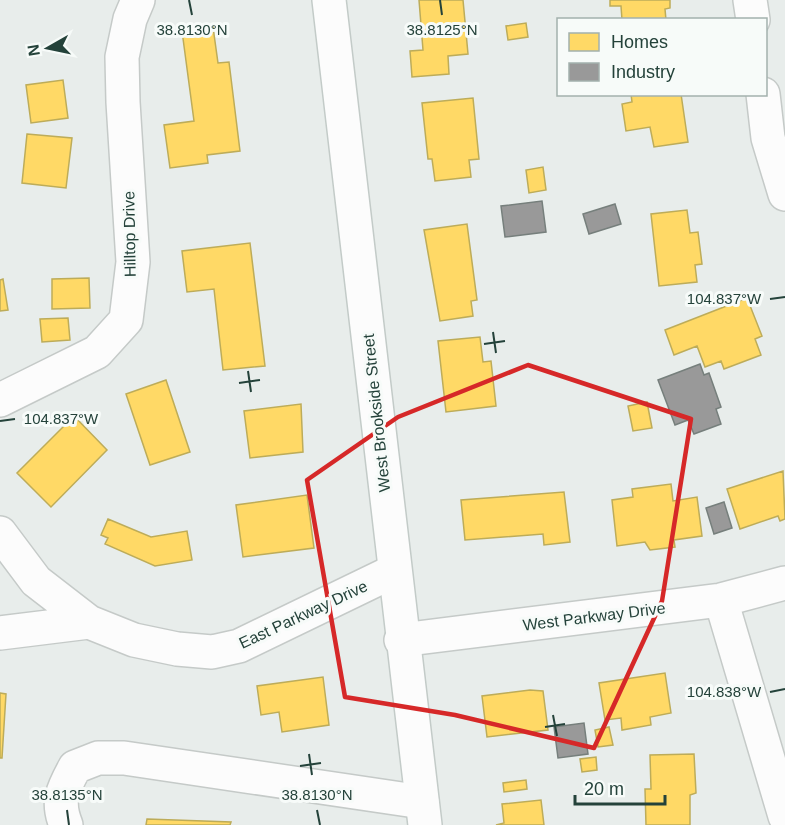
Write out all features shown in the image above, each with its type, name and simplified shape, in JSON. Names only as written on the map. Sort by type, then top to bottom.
[{"type":"street","name":"Hilltop Drive","points":[[0,400],[97,352],[126,320],[133,262],[122,57],[130,19],[138,0]]},
{"type":"street","name":"West Brookside Street","points":[[329,0],[401,640],[424,813]]},
{"type":"street","points":[[750,0],[753,18]]},
{"type":"street","points":[[763,96],[768,138],[785,194]]},
{"type":"street","points":[[0,533],[36,580],[89,622]]},
{"type":"street","name":"East Parkway Drive","points":[[0,633],[89,622],[134,640],[177,649],[212,652],[239,646],[394,571]]},
{"type":"street","name":"West Parkway Drive","points":[[401,640],[721,600],[785,583]]},
{"type":"street","points":[[721,600],[785,816]]},
{"type":"street","points":[[66,825],[59,810],[63,788],[75,767],[98,758],[124,758],[424,813]]},
{"type":"highlighted area","points":[[528,365],[691,419],[662,601],[594,748],[455,715],[345,697],[307,480],[398,417]]},
{"type":"building: Homes","points":[[419,0],[463,0],[468,54],[448,56],[449,74],[412,77],[410,51],[423,50]]},
{"type":"building: Homes","points":[[610,0],[670,0],[670,8],[665,9],[666,18],[622,18],[621,6],[610,6]]},
{"type":"building: Homes","points":[[526,23],[528,37],[508,40],[506,26]]},
{"type":"building: Homes","points":[[213,27],[218,63],[229,62],[240,151],[207,155],[208,163],[170,168],[164,125],[194,121],[182,31]]},
{"type":"building: Homes","points":[[63,80],[68,118],[31,123],[26,85]]},
{"type":"building: Homes","points":[[631,96],[681,96],[688,142],[654,147],[650,127],[626,131],[622,104],[632,102]]},
{"type":"building: Homes","points":[[473,98],[479,159],[469,160],[471,177],[435,181],[432,159],[428,159],[422,103]]},
{"type":"building: Homes","points":[[27,134],[72,138],[66,188],[22,183]]},
{"type":"building: Homes","points":[[543,167],[546,190],[529,193],[526,170]]},
{"type":"building: Homes","points":[[687,210],[690,233],[698,232],[702,264],[695,265],[697,282],[659,286],[651,214]]},
{"type":"building: Homes","points":[[467,224],[477,300],[471,301],[473,316],[440,321],[424,230]]},
{"type":"building: Homes","points":[[250,243],[265,366],[223,370],[214,289],[187,292],[182,251]]},
{"type":"building: Homes","points":[[89,278],[90,308],[52,309],[52,279]]},
{"type":"building: Homes","points":[[3,279],[8,310],[0,311],[0,280]]},
{"type":"building: Homes","points":[[747,298],[762,336],[755,339],[761,355],[724,369],[721,361],[705,367],[697,346],[674,355],[665,330]]},
{"type":"building: Homes","points":[[68,318],[70,340],[42,342],[40,319]]},
{"type":"building: Homes","points":[[480,337],[483,362],[491,361],[496,406],[446,412],[438,341]]},
{"type":"building: Homes","points":[[166,380],[190,452],[150,465],[126,394]]},
{"type":"building: Homes","points":[[647,402],[652,428],[633,431],[628,406]]},
{"type":"building: Homes","points":[[301,404],[303,452],[250,458],[244,411]]},
{"type":"building: Homes","points":[[74,416],[107,450],[51,507],[17,473]]},
{"type":"building: Homes","points":[[783,471],[785,519],[780,521],[778,516],[740,529],[727,489]]},
{"type":"building: Homes","points":[[671,484],[673,501],[697,497],[702,536],[674,540],[675,547],[650,550],[645,542],[617,546],[612,500],[633,497],[632,489]]},
{"type":"building: Homes","points":[[564,492],[570,542],[544,545],[543,534],[465,540],[461,500]]},
{"type":"building: Homes","points":[[307,495],[314,548],[243,557],[236,505]]},
{"type":"building: Homes","points":[[108,519],[151,537],[187,531],[192,560],[155,566],[105,544],[108,538],[101,535]]},
{"type":"building: Homes","points":[[665,673],[671,713],[650,717],[651,725],[622,730],[621,718],[605,720],[599,683]]},
{"type":"building: Homes","points":[[323,677],[329,725],[282,732],[279,712],[261,715],[257,686]]},
{"type":"building: Homes","points":[[530,690],[543,691],[548,730],[487,737],[482,696]]},
{"type":"building: Homes","points":[[0,693],[6,694],[2,758],[0,758]]},
{"type":"building: Homes","points":[[609,727],[613,745],[598,747],[595,730]]},
{"type":"building: Homes","points":[[694,754],[696,793],[690,795],[690,825],[646,825],[645,789],[651,789],[650,755]]},
{"type":"building: Homes","points":[[596,757],[597,770],[582,772],[580,759]]},
{"type":"building: Homes","points":[[526,780],[527,789],[504,792],[503,783]]},
{"type":"building: Homes","points":[[541,800],[544,825],[496,825],[504,823],[502,804]]},
{"type":"building: Homes","points":[[147,819],[231,822],[230,825],[146,825]]},
{"type":"building: Industry","points":[[542,201],[546,232],[505,237],[501,206]]},
{"type":"building: Industry","points":[[615,204],[621,224],[589,234],[583,214]]},
{"type":"building: Industry","points":[[700,364],[704,375],[709,373],[721,407],[716,409],[721,424],[694,434],[688,420],[675,425],[658,380]]},
{"type":"building: Industry","points":[[724,502],[732,528],[714,534],[706,508]]},
{"type":"building: Industry","points":[[584,723],[588,754],[558,758],[554,727]]}]
